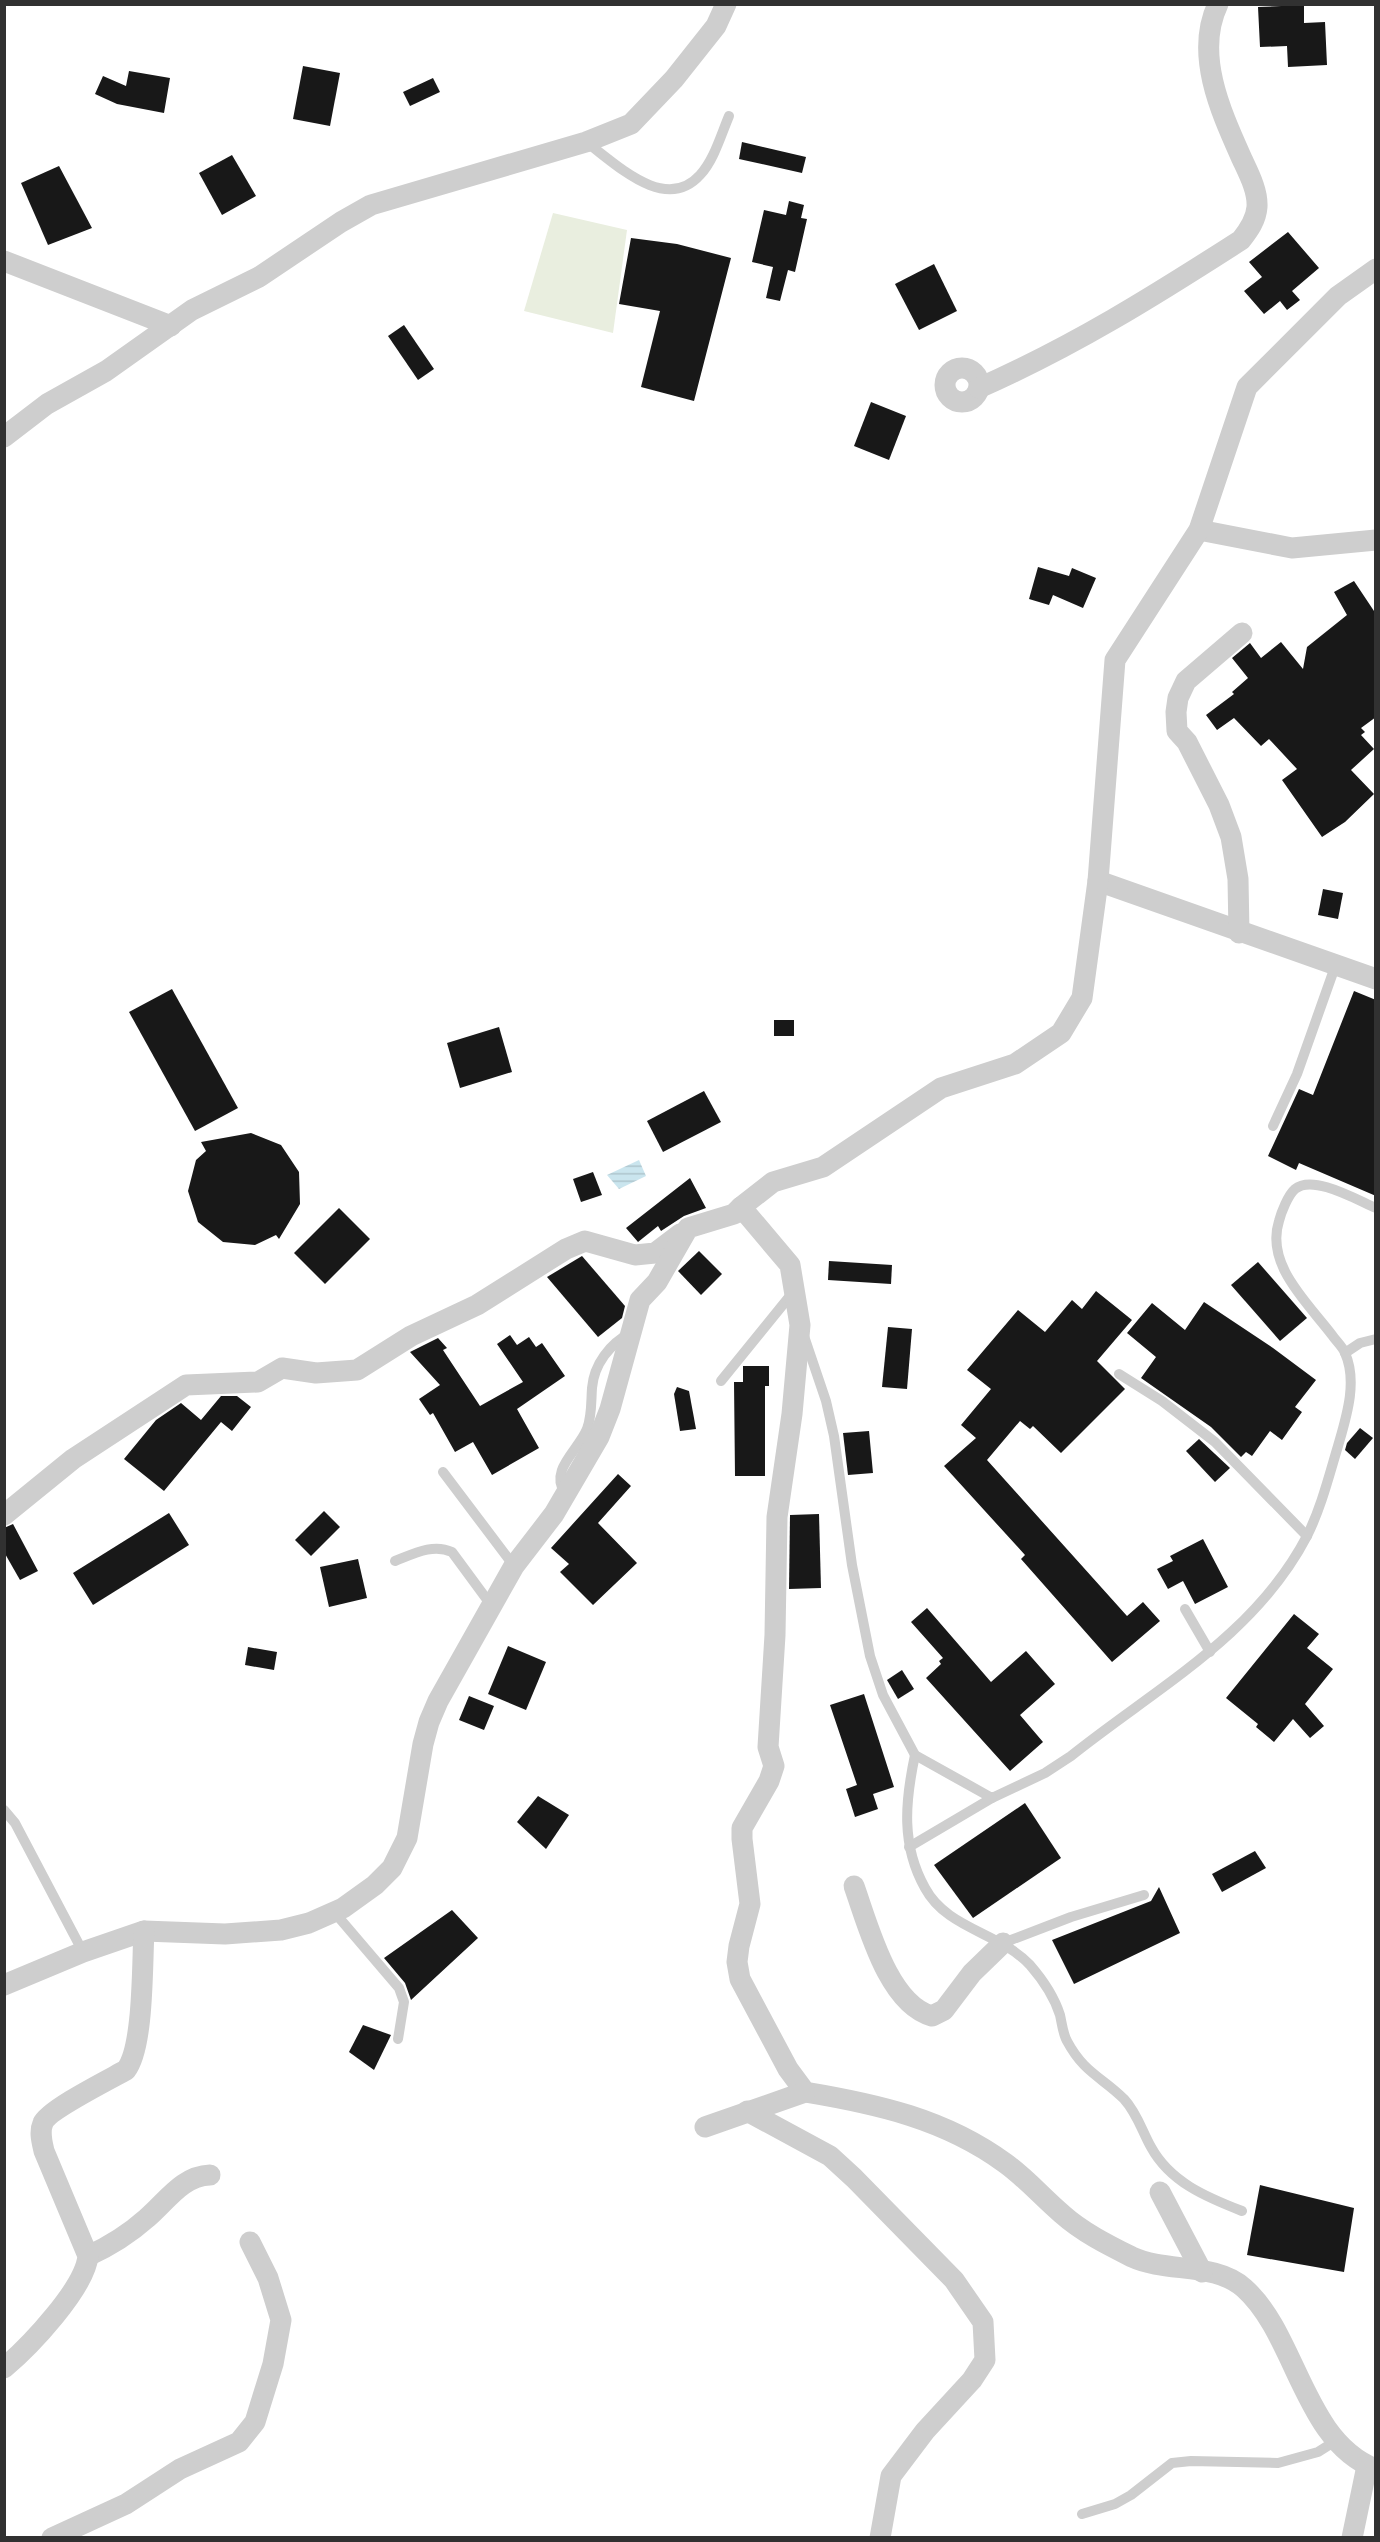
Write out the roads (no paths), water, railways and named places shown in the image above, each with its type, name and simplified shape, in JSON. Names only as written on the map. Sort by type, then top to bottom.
[{"type":"street","points":[[4,436],[47,404],[106,371],[192,310],[259,277],[341,222],[371,205],[586,142],[631,124],[674,79],[716,26],[726,4]]},
{"type":"street","points":[[979,388],[1046,358],[1104,326],[1241,240],[1252,226],[1257,207],[1254,186],[1227,126],[1209,64],[1209,23],[1218,4]]},
{"type":"street","points":[[4,261],[171,326]]},
{"type":"street","points":[[4,1515],[73,1459],[186,1385],[258,1382],[282,1368],[316,1373],[357,1370],[411,1336],[477,1305],[566,1250],[585,1241],[635,1255],[655,1253],[688,1228],[734,1214],[773,1182],[823,1167],[941,1088],[1015,1064],[1061,1032],[1082,998],[1098,881],[1114,660],[1199,530],[1247,387],[1338,296],[1376,269]]},
{"type":"street","points":[[1199,530],[1292,548],[1376,540]]},
{"type":"street","points":[[1239,933],[1238,879],[1231,837],[1219,805],[1187,742],[1177,730],[1176,712],[1178,698],[1186,681],[1242,633]]},
{"type":"street","points":[[1098,881],[1239,933],[1260,937],[1376,979]]},
{"type":"street","points":[[741,1207],[790,1265],[800,1325],[792,1414],[777,1517],[775,1635],[768,1747],[774,1766],[769,1781],[742,1828],[750,1904],[737,1962],[740,1979],[760,2019],[788,2069],[805,2092]]},
{"type":"street","points":[[4,1985],[83,1952],[144,1931],[225,1934],[282,1930],[335,1913],[375,1885],[392,1868],[407,1838],[429,1722],[448,1678],[467,1654],[490,1605],[514,1566],[554,1514],[599,1437],[610,1409],[640,1300],[657,1282],[688,1228]]},
{"type":"street","points":[[854,1886],[881,1963],[893,1981],[922,2013],[932,2016],[944,2010],[972,1973],[1004,1943]]},
{"type":"street","points":[[4,2368],[37,2335],[82,2279],[88,2256],[44,2151],[41,2137],[42,2125],[52,2113],[126,2070],[132,2063],[137,2040],[144,1931]]},
{"type":"street","points":[[705,2127],[805,2092],[882,2107],[944,2127],[1004,2162],[1037,2188],[1062,2215],[1134,2258],[1232,2279],[1246,2289],[1275,2332],[1312,2404],[1337,2440],[1371,2468],[1352,2538]]},
{"type":"street","points":[[747,2111],[830,2156],[954,2280],[983,2322],[985,2360],[972,2380],[924,2431],[891,2476],[880,2538]]},
{"type":"street","points":[[88,2256],[112,2245],[146,2218],[187,2180],[197,2175],[210,2175]]},
{"type":"street","points":[[1160,2192],[1202,2272]]},
{"type":"street","points":[[52,2538],[126,2504],[180,2469],[239,2442],[255,2422],[273,2364],[282,2320],[268,2278],[250,2242]]},
{"type":"lane","points":[[586,142],[644,184],[668,189],[679,188],[700,176],[729,116]]},
{"type":"lane","points":[[1273,1126],[1297,1074],[1336,964]]},
{"type":"lane","points":[[909,1847],[992,1798],[1046,1773],[1071,1756],[1210,1652],[1251,1616],[1275,1587],[1307,1536],[1324,1494],[1347,1413],[1351,1383],[1346,1353],[1288,1277],[1280,1261],[1275,1248],[1279,1221],[1291,1194],[1303,1185],[1318,1185],[1332,1189],[1376,1208]]},
{"type":"lane","points":[[721,1382],[794,1291]]},
{"type":"lane","points":[[800,1325],[826,1401],[834,1436],[852,1565],[874,1674],[915,1755],[992,1798]]},
{"type":"lane","points":[[1346,1353],[1360,1343],[1376,1339]]},
{"type":"lane","points":[[1119,1374],[1162,1401],[1215,1442],[1307,1536]]},
{"type":"lane","points":[[443,1472],[514,1566]]},
{"type":"lane","points":[[395,1561],[432,1549],[444,1548],[452,1552],[490,1605]]},
{"type":"lane","points":[[1185,1609],[1210,1652]]},
{"type":"lane","points":[[915,1755],[906,1807],[909,1847],[918,1876],[935,1904],[959,1922],[1015,1950],[1044,1982],[1054,1998],[1066,2039],[1076,2056],[1090,2074],[1124,2099],[1162,2164],[1192,2188],[1242,2211]]},
{"type":"lane","points":[[4,1810],[15,1823],[83,1952]]},
{"type":"lane","points":[[1004,1943],[1071,1917],[1144,1895]]},
{"type":"lane","points":[[335,1913],[399,1988],[404,2002],[398,2039]]},
{"type":"lane","points":[[1082,2514],[1115,2504],[1131,2496],[1172,2463],[1191,2461],[1278,2463],[1318,2452],[1337,2440]]},
{"type":"water","points":[[639,1160],[646,1176],[619,1189],[607,1175]]}]
